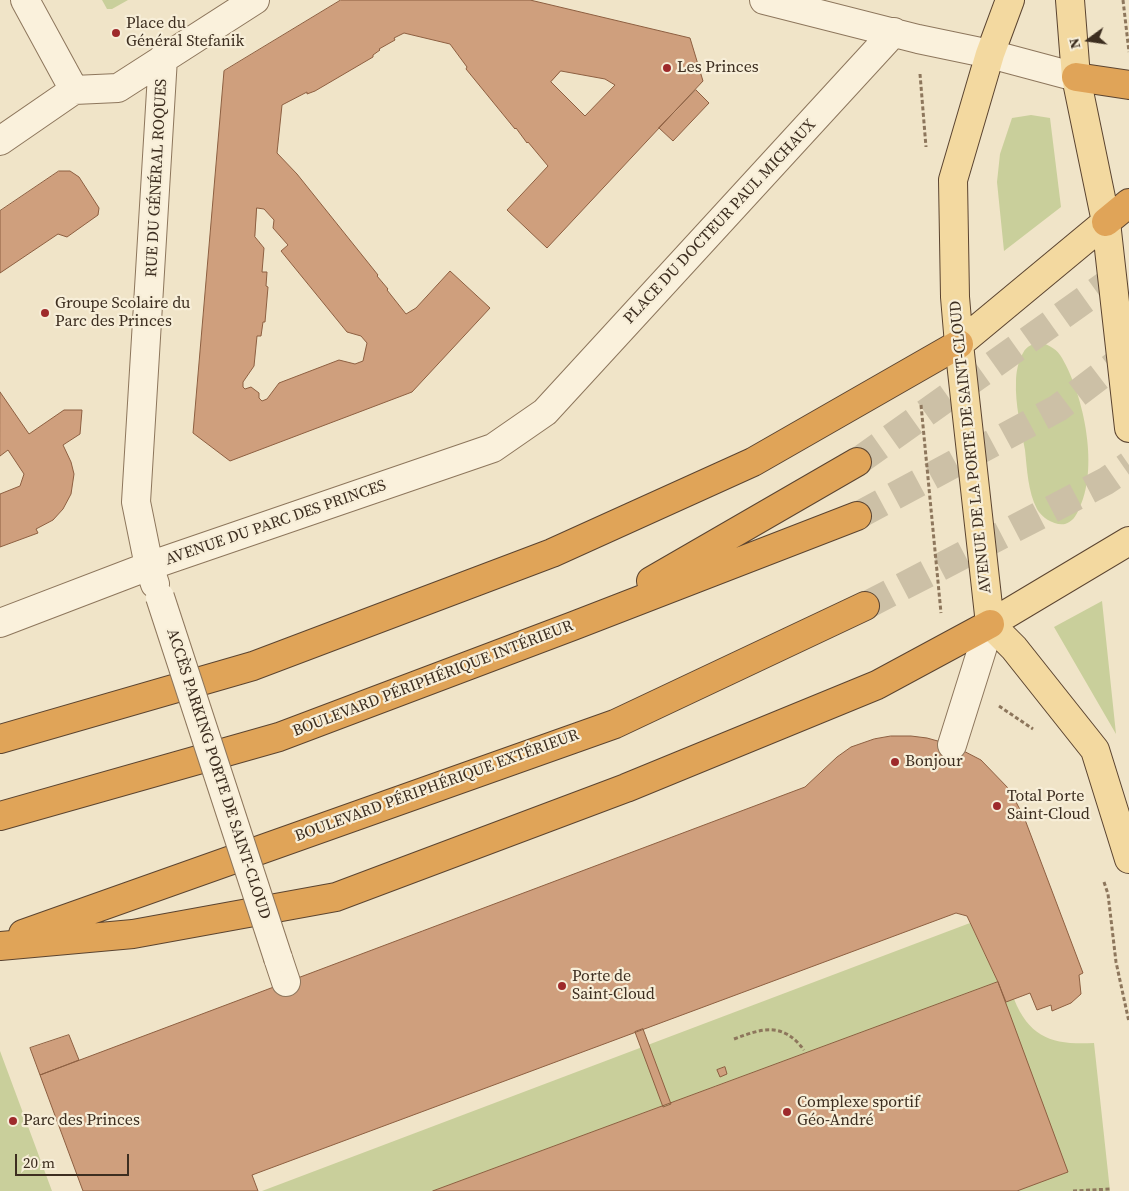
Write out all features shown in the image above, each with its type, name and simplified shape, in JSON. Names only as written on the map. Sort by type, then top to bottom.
[{"type":"highway","points":[[1076,76],[1129,85]]},
{"type":"highway","points":[[1106,222],[1129,203]]},
{"type":"highway","points":[[0,739],[252,666],[552,554],[753,462],[959,344]]},
{"type":"highway","points":[[574,626],[857,462]]},
{"type":"highway","name":"BOULEVARD PÉRIPHÉRIQUE INTÉRIEUR","points":[[0,816],[279,737],[574,626],[857,516]]},
{"type":"highway","name":"BOULEVARD PÉRIPHÉRIQUE EXTÉRIEUR","points":[[0,942],[615,724],[864,606]]},
{"type":"highway","points":[[0,946],[133,934],[336,897],[635,785],[877,685],[990,624]]},
{"type":"main road","name":"AVENUE DE LA PORTE DE SAINT-CLOUD","points":[[990,624],[955,297],[953,180],[990,54],[1010,0]]},
{"type":"main road","points":[[1070,0],[1076,76],[1106,222],[1129,428]]},
{"type":"main road","points":[[959,344],[1106,222]]},
{"type":"main road","points":[[1129,541],[990,624],[1014,648],[1095,750],[1129,859]]},
{"type":"street","points":[[25,0],[74,90]]},
{"type":"street","points":[[0,141],[74,90],[118,88],[255,0]]},
{"type":"street","points":[[764,0],[1076,76]]},
{"type":"street","name":"PLACE DU DOCTEUR PAUL MICHAUX","points":[[545,412],[894,32]]},
{"type":"street","name":"RUE DU GÉNÉRAL ROQUES","points":[[149,566],[136,502],[163,58]]},
{"type":"street","name":"AVENUE DU PARC DES PRINCES","points":[[0,622],[149,566],[493,448],[545,412]]},
{"type":"street","name":"ACCÈS PARKING PORTE DE SAINT-CLOUD","points":[[149,566],[282,970]]},
{"type":"street","points":[[952,745],[990,624]]},
{"type":"path","points":[[1123,0],[1129,54]]},
{"type":"path","points":[[922,409],[940,608],[952,645]]},
{"type":"path","points":[[970,686],[1040,734]]},
{"type":"path","points":[[1101,876],[1108,894],[1116,962],[1129,1022]]},
{"type":"path","points":[[734,1040],[758,1030],[779,1031],[796,1040],[804,1050]]},
{"type":"path","points":[[1073,1191],[1110,1189]]},
{"type":"green space","points":[[102,0],[128,0],[112,9],[107,9]]},
{"type":"green space","points":[[1031,115],[1050,118],[1061,207],[1004,251],[997,182],[1000,154],[1012,118]]},
{"type":"green space","points":[[1041,342],[1058,352],[1070,374],[1083,412],[1086,433],[1088,475],[1085,494],[1075,517],[1065,524],[1053,523],[1045,518],[1039,512],[1034,502],[1028,480],[1025,450],[1017,407],[1016,378],[1020,360],[1027,348]]},
{"type":"green space","points":[[1102,601],[1116,734],[1054,627]]},
{"type":"green space","name":"Complexe sportif Géo-André","points":[[970,923],[998,982],[1005,1002],[1014,999],[1028,1023],[1045,1037],[1067,1043],[1094,1043],[1110,1191],[262,1191]]},
{"type":"green space","name":"Parc des Princes","points":[[0,1051],[52,1191],[0,1191]]},
{"type":"building","points":[[341,0],[530,0],[690,38],[703,81],[547,248],[507,210],[548,166],[466,69],[467,67],[450,44],[404,33],[379,49],[373,57],[315,91],[307,94],[307,92],[282,105],[277,153],[297,174],[378,275],[406,314],[416,308],[450,271],[490,308],[412,392],[230,461],[193,433],[224,71]],"holes":[[[561,71],[605,79],[615,85],[585,116],[551,82]],[[257,208],[264,209],[274,220],[273,228],[288,245],[281,251],[347,332],[361,336],[367,343],[363,361],[355,364],[339,360],[279,383],[267,399],[262,401],[259,398],[259,393],[251,387],[245,389],[243,387],[243,382],[254,366],[257,336],[261,336],[263,322],[265,322],[268,287],[266,286],[267,272],[262,272],[264,248],[255,237]]]},
{"type":"building","points":[[696,90],[709,103],[673,141],[659,128]]},
{"type":"building","points":[[59,171],[70,171],[79,177],[99,208],[98,215],[67,237],[58,234],[0,273],[0,211]]},
{"type":"building","points":[[0,392],[29,434],[64,410],[82,410],[80,434],[63,445],[74,474],[71,494],[63,509],[53,520],[36,529],[38,533],[0,547],[0,494],[20,486],[24,474],[8,450],[0,456]]},
{"type":"building","points":[[891,736],[927,738],[952,745],[981,760],[1009,789],[1024,817],[1083,973],[1079,975],[1081,994],[1071,1003],[1052,1011],[1051,1005],[1037,1010],[1030,993],[1006,1002],[967,916],[956,913],[252,1175],[258,1191],[83,1191],[40,1075],[805,787],[837,757],[851,747],[874,739]]},
{"type":"building","points":[[998,982],[1068,1172],[1017,1191],[433,1191]]},
{"type":"building","points":[[643,1029],[671,1104],[663,1107],[635,1032]]},
{"type":"building","points":[[69,1035],[79,1060],[40,1075],[30,1048]]},
{"type":"building","points":[[725,1067],[727,1074],[720,1077],[717,1070]]},
{"type":"tunnel","points":[[857,462],[1129,268]]},
{"type":"tunnel","points":[[857,516],[1058,408],[1129,354]]},
{"type":"tunnel","points":[[865,606],[1106,481],[1129,465]]},
{"type":"place","name":"Place du Général Stefanik","points":[[116,33]]},
{"type":"place","name":"Les Princes","points":[[667,68]]},
{"type":"place","name":"Groupe Scolaire du Parc des Princes","points":[[45,313]]},
{"type":"place","name":"Bonjour","points":[[895,762]]},
{"type":"place","name":"Total Porte Saint-Cloud","points":[[997,806]]},
{"type":"place","name":"Porte de Saint-Cloud","points":[[562,986]]},
{"type":"place","name":"Complexe sportif Géo-André","points":[[787,1112]]},
{"type":"place","name":"Parc des Princes","points":[[13,1121]]}]
